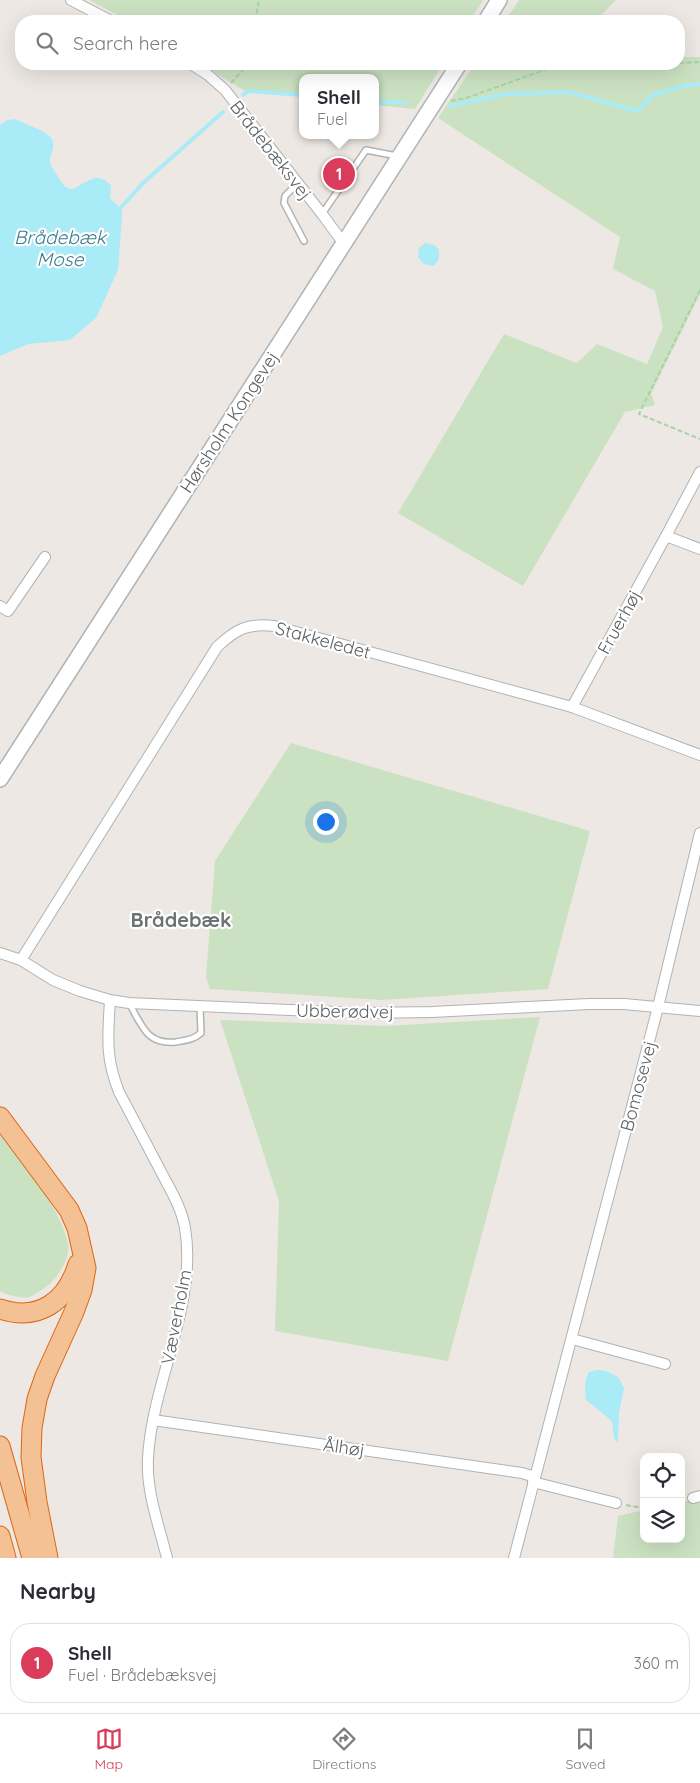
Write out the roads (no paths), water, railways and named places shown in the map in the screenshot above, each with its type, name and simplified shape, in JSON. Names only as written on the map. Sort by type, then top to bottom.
[{"type":"highway","points":[[0,1117],[69,1210],[77,1228],[86,1268],[82,1290],[37,1398],[32,1428],[31,1457],[37,1502],[48,1558]]},
{"type":"highway","points":[[0,1309],[9,1312],[28,1313],[45,1308],[58,1299],[68,1288],[74,1276],[81,1243]]},
{"type":"highway","points":[[0,1446],[32,1558]]},
{"type":"highway","points":[[0,1536],[6,1558]]},
{"type":"main road","points":[[490,15],[499,0]]},
{"type":"main road","name":"Hørsholm Kongevej","points":[[0,779],[455,70]]},
{"type":"street","points":[[71,0],[100,15]]},
{"type":"street","name":"Brådebæksvej","points":[[200,70],[225,90],[344,244]]},
{"type":"street","name":"Fruerhøj","points":[[572,707],[700,472]]},
{"type":"street","points":[[666,536],[700,549]]},
{"type":"street","points":[[0,606],[8,611],[45,557]]},
{"type":"street","name":"Stakkeledet","points":[[21,960],[217,647],[231,634],[248,626],[274,626],[572,707],[700,755]]},
{"type":"street","name":"Bomosevej","points":[[514,1558],[658,1007],[700,832]]},
{"type":"street","name":"Ubberødvej","points":[[0,953],[21,960],[54,980],[80,991],[110,1000],[129,1003],[361,1013],[432,1012],[589,1004],[624,1004],[700,1011]]},
{"type":"street","name":"Væverholm","points":[[110,1000],[108,1051],[111,1074],[179,1205],[185,1228],[188,1269],[185,1291],[153,1420],[148,1458],[148,1480],[166,1558]]},
{"type":"street","points":[[572,1339],[665,1364]]},
{"type":"street","name":"Ålhøj","points":[[153,1420],[522,1473],[534,1480]]},
{"type":"street","points":[[534,1480],[616,1502]]},
{"type":"lane","points":[[322,214],[366,150],[400,156]]},
{"type":"lane","points":[[297,184],[285,196],[284,202],[304,241]]},
{"type":"lane","points":[[129,1003],[146,1032],[155,1041],[167,1043],[194,1039],[201,1033],[200,1006]]},
{"type":"water","name":"Brådebæk Mose","points":[[15,119],[41,130],[52,139],[53,145],[50,162],[66,187],[73,189],[97,178],[106,181],[111,186],[110,198],[122,210],[122,216],[118,270],[96,318],[70,340],[28,344],[0,356],[0,125],[7,120]]},
{"type":"water","points":[[425,243],[435,245],[439,250],[439,259],[434,266],[424,264],[418,257],[419,248]]},
{"type":"water","points":[[597,1370],[606,1371],[618,1377],[624,1388],[619,1413],[618,1442],[614,1439],[612,1421],[586,1400],[585,1385],[587,1375],[589,1372]]},
{"type":"waterway","points":[[450,106],[505,94],[568,92],[637,111],[653,95],[683,86],[700,84]]},
{"type":"waterway","points":[[243,95],[248,91],[299,95]]},
{"type":"waterway","points":[[379,101],[405,103]]},
{"type":"waterway","points":[[118,211],[143,183],[223,112]]},
{"type":"place","name":"Shell","points":[[339,174]]},
{"type":"district","name":"Brådebæk","points":[[181,919]]}]
